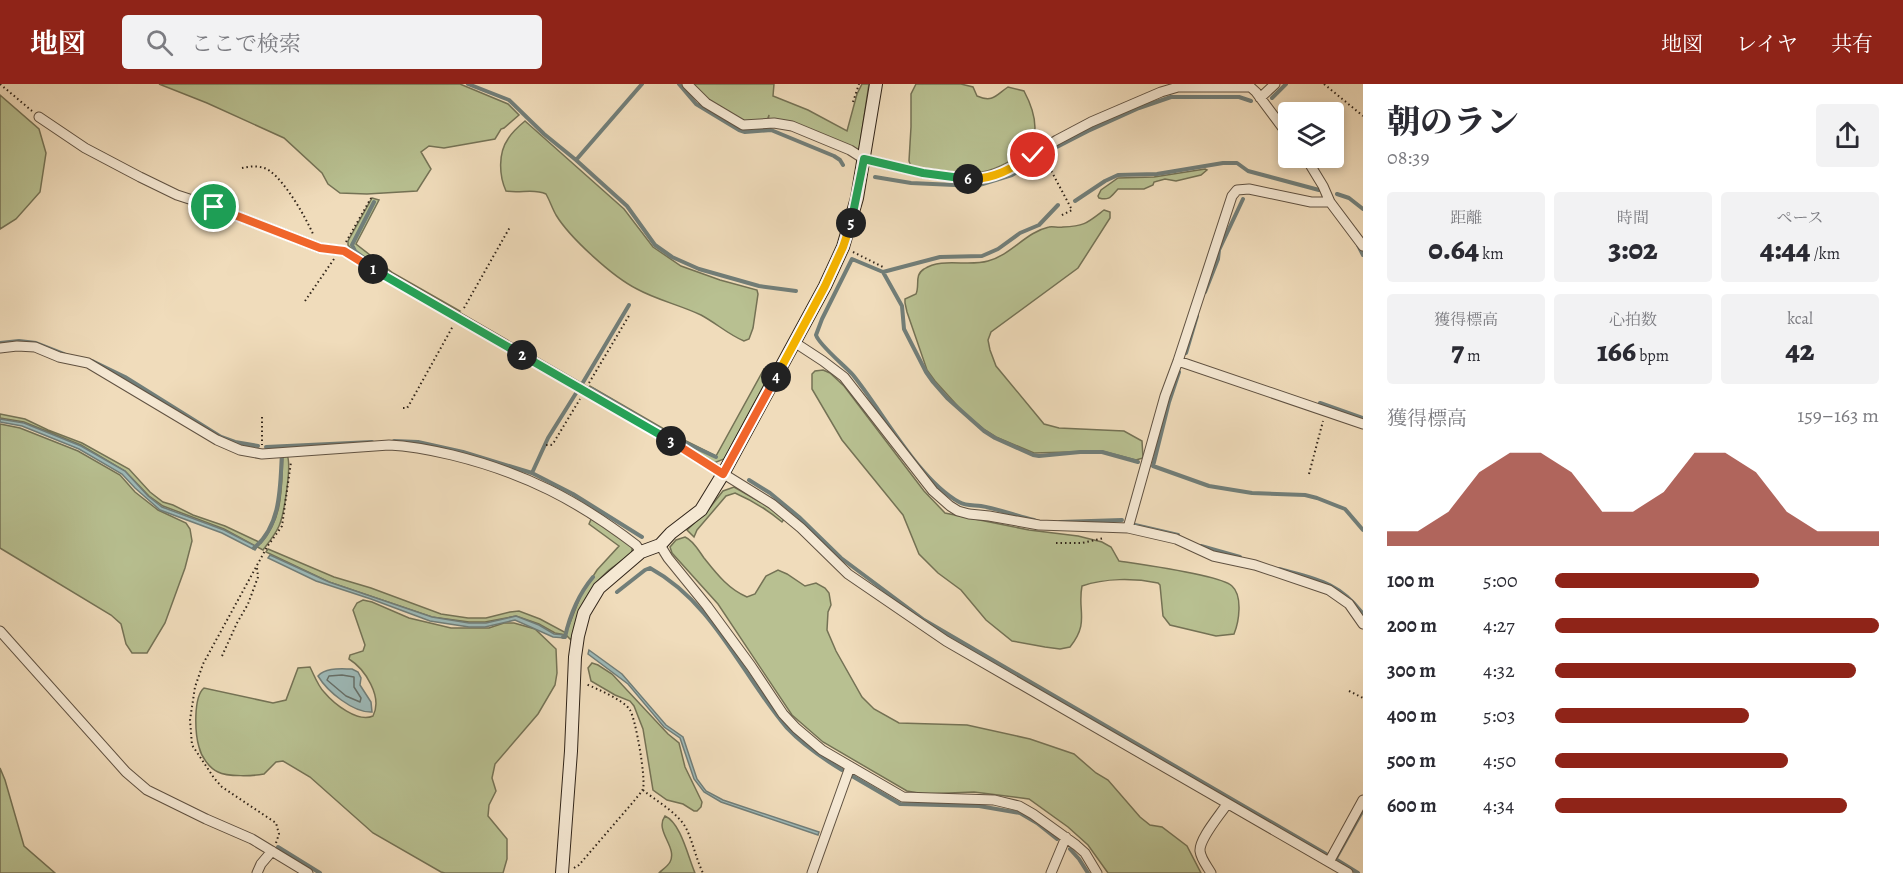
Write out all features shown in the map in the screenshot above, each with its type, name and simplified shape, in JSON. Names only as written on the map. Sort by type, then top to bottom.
[{"type":"street","points":[[687,84],[706,103],[743,125],[774,123],[792,126],[849,150],[864,159],[943,177],[981,179],[1010,170],[1091,122],[1178,87],[1248,86],[1278,122]]},
{"type":"street","points":[[568,871],[574,682],[578,636],[584,613],[599,588],[641,552],[660,545],[671,533],[701,510],[723,474],[843,247],[857,198],[876,84]]},
{"type":"street","points":[[1260,98],[1275,84]]},
{"type":"street","points":[[39,117],[85,148],[177,195],[320,248],[342,251],[585,390],[772,504],[801,528],[848,574],[946,641],[1348,873]]},
{"type":"street","points":[[1312,168],[1330,202],[1363,246]]},
{"type":"street","points":[[1128,528],[1165,396],[1229,201],[1237,190],[1249,189],[1311,202],[1330,202]]},
{"type":"street","points":[[794,342],[844,377],[933,491],[958,511],[1039,525],[1128,528],[1176,540],[1213,556],[1254,565],[1329,590],[1349,604],[1363,624]]},
{"type":"street","points":[[0,348],[35,347],[59,357],[88,363],[217,440],[240,450],[262,454],[389,445],[411,446],[471,460],[512,473],[554,491],[579,505],[611,526],[636,545],[641,552]]},
{"type":"street","points":[[1178,361],[1363,424]]},
{"type":"street","points":[[660,545],[732,640],[783,714],[822,750],[903,797],[969,798],[1014,804],[1066,837],[1084,853],[1097,873]]},
{"type":"street","points":[[0,631],[98,742],[126,772],[147,790],[272,850],[308,873]]},
{"type":"street","points":[[812,873],[850,766]]},
{"type":"street","points":[[1329,862],[1363,800]]},
{"type":"street","points":[[1211,873],[1200,849],[1203,839],[1227,804]]},
{"type":"street","points":[[1051,873],[1066,837]]},
{"type":"street","points":[[257,873],[272,850]]},
{"type":"path","points":[[0,84],[39,117]]},
{"type":"path","points":[[853,102],[859,84]]},
{"type":"path","points":[[1324,84],[1363,116]]},
{"type":"path","points":[[1041,151],[1072,210],[1059,216]]},
{"type":"path","points":[[242,168],[255,166],[269,170],[294,200],[314,235]]},
{"type":"path","points":[[305,301],[342,251],[371,198]]},
{"type":"path","points":[[403,408],[409,405],[510,227]]},
{"type":"path","points":[[843,247],[885,268]]},
{"type":"path","points":[[546,445],[551,445],[554,441],[630,314]]},
{"type":"path","points":[[1309,474],[1325,411]]},
{"type":"path","points":[[262,417],[262,454]]},
{"type":"path","points":[[272,850],[279,834],[276,823],[222,787],[192,745],[190,732],[195,687],[203,664],[267,547],[282,526],[292,452]]},
{"type":"path","points":[[1056,543],[1082,543],[1103,538],[1112,527]]},
{"type":"path","points":[[222,656],[248,604],[258,577],[257,566]]},
{"type":"path","points":[[568,871],[579,865],[642,790],[641,760],[634,719],[630,710],[624,704],[587,684],[574,682]]},
{"type":"path","points":[[1349,690],[1363,698]]},
{"type":"path","points":[[642,790],[680,819],[703,873]]},
{"type":"green space","points":[[159,84],[460,84],[508,104],[519,115],[501,129],[495,139],[444,148],[429,146],[421,152],[431,169],[417,191],[340,193],[328,184],[322,173],[284,138]]},
{"type":"green space","points":[[691,84],[774,84],[773,96],[808,110],[847,131],[857,94],[862,84],[869,84],[859,150],[768,121],[769,115],[767,121],[744,122],[710,102]]},
{"type":"green space","points":[[916,84],[961,84],[973,87],[977,96],[987,99],[1008,87],[1024,91],[1030,103],[1035,124],[1031,145],[1009,162],[982,172],[946,172],[911,167],[909,161],[911,94]]},
{"type":"green space","points":[[0,95],[39,129],[46,153],[40,192],[16,219],[0,229]]},
{"type":"green space","points":[[525,121],[624,209],[653,247],[681,266],[757,290],[753,328],[749,339],[744,341],[701,315],[645,293],[616,276],[571,235],[556,215],[546,194],[536,191],[506,191],[501,172],[502,151],[512,134]]},
{"type":"green space","points":[[1207,170],[1201,175],[1176,181],[1165,179],[1154,182],[1153,185],[1144,189],[1118,189],[1106,199],[1098,196],[1101,190],[1118,178],[1154,177]]},
{"type":"green space","points":[[372,198],[379,200],[356,244],[393,273],[460,311],[457,313],[352,250],[348,245],[348,241]]},
{"type":"green space","points":[[1104,210],[1110,212],[1110,218],[1078,268],[991,332],[988,340],[996,366],[1044,424],[1059,428],[1124,431],[1142,441],[1143,458],[1136,460],[1102,451],[1034,453],[985,430],[964,413],[935,381],[927,370],[907,312],[905,299],[916,294],[919,274],[931,265],[988,261],[1004,254],[1041,230],[1081,225]]},
{"type":"green space","points":[[764,369],[771,372],[724,459],[714,463],[589,389],[590,386],[676,436],[716,456]]},
{"type":"green space","points":[[823,370],[830,373],[844,386],[924,491],[945,513],[1029,530],[1078,536],[1102,542],[1111,547],[1119,561],[1179,570],[1225,582],[1232,586],[1238,596],[1238,616],[1234,634],[1216,636],[1170,625],[1163,616],[1158,583],[1120,580],[1100,581],[1082,586],[1080,630],[1070,647],[1060,649],[1012,641],[986,620],[961,590],[938,573],[919,554],[903,515],[842,440],[812,389],[812,374]]},
{"type":"green space","points":[[0,414],[25,419],[82,443],[129,469],[150,492],[163,502],[261,543],[278,512],[283,455],[287,455],[289,468],[287,490],[279,526],[263,550],[224,529],[163,506],[149,496],[125,471],[81,445],[24,422],[0,418]]},
{"type":"green space","points":[[0,424],[20,428],[78,451],[120,475],[135,492],[158,510],[186,523],[190,529],[192,541],[185,568],[165,623],[147,653],[132,653],[126,644],[121,624],[111,615],[0,548]]},
{"type":"green space","points":[[734,487],[763,502],[785,518],[782,522],[771,513],[735,493],[726,496],[697,530],[694,537],[687,530],[708,510],[723,491]]},
{"type":"green space","points":[[592,517],[632,547],[632,552],[594,585],[580,611],[571,640],[566,635],[555,633],[539,624],[516,616],[485,622],[432,617],[329,582],[266,552],[268,549],[334,577],[441,614],[486,618],[519,611],[566,633],[581,595],[597,570],[619,546],[589,524]]},
{"type":"green space","points":[[685,537],[693,543],[723,580],[734,590],[747,597],[755,594],[766,576],[778,570],[805,586],[816,583],[825,588],[829,593],[831,605],[828,612],[827,630],[862,697],[874,709],[899,723],[967,725],[1030,739],[1074,754],[1108,780],[1140,817],[1150,825],[1162,827],[1187,846],[1201,873],[1108,873],[1088,845],[1068,827],[1029,799],[974,792],[924,794],[907,791],[823,742],[792,715],[718,604],[672,553],[670,547],[676,540]]},
{"type":"green space","points":[[363,600],[409,618],[451,628],[489,628],[504,623],[514,623],[535,629],[556,649],[555,685],[538,714],[495,764],[492,778],[496,791],[489,805],[488,816],[507,839],[507,859],[503,873],[441,872],[373,833],[310,777],[283,761],[276,762],[264,774],[247,776],[222,774],[209,765],[202,754],[198,741],[196,716],[198,699],[204,688],[273,703],[286,700],[298,668],[310,667],[322,690],[340,707],[360,717],[373,716],[376,700],[371,684],[361,669],[349,659],[350,655],[363,651],[365,645],[353,610],[357,603]]},
{"type":"green space","points":[[592,663],[612,674],[679,743],[685,767],[702,802],[697,811],[667,800],[653,790],[643,729],[634,706],[630,701],[591,681],[588,668]]},
{"type":"green space","points":[[0,768],[24,846],[55,873],[0,873]]},
{"type":"green space","points":[[665,816],[671,820],[680,833],[695,873],[659,873],[669,863],[672,856],[662,827]]},
{"type":"water","points":[[0,419],[24,423],[81,446],[125,471],[148,496],[162,507],[224,530],[257,547],[255,550],[222,533],[160,510],[122,474],[79,449],[22,426],[0,422]]},
{"type":"water","points":[[270,555],[329,582],[432,617],[469,623],[486,623],[516,616],[554,634],[565,635],[565,638],[553,637],[515,620],[485,627],[430,621],[316,581],[268,558]]},
{"type":"water","points":[[589,650],[622,674],[666,725],[683,737],[697,779],[706,791],[723,800],[819,832],[818,835],[721,802],[704,792],[694,779],[680,738],[664,727],[628,684],[588,654]]},
{"type":"water","points":[[352,669],[358,672],[361,678],[360,685],[371,702],[372,712],[357,709],[341,700],[318,676],[329,670]]},
{"type":"waterway","points":[[468,84],[509,100],[544,134],[627,206],[655,245],[672,257],[699,269],[759,286],[796,291]]},
{"type":"waterway","points":[[576,160],[642,84]]},
{"type":"waterway","points":[[679,84],[696,104],[739,130],[745,132],[771,130],[834,156],[843,165]]},
{"type":"waterway","points":[[1272,98],[1286,84]]},
{"type":"waterway","points":[[1049,151],[1139,108],[1171,97],[1239,97],[1251,101]]},
{"type":"waterway","points":[[875,177],[911,183],[976,186],[1012,175],[1038,160]]},
{"type":"waterway","points":[[1075,201],[1118,175],[1157,174],[1223,163],[1237,163],[1248,171],[1319,190]]},
{"type":"waterway","points":[[1337,194],[1349,198],[1363,209]]},
{"type":"waterway","points":[[1205,292],[1218,259],[1219,250],[1243,199]]},
{"type":"waterway","points":[[364,258],[355,251],[352,245],[374,202]]},
{"type":"waterway","points":[[1034,520],[988,507],[964,504],[944,491],[915,461],[853,375],[816,335],[852,259],[883,272],[940,257],[982,256],[998,249],[1020,233],[1039,225],[1058,205]]},
{"type":"waterway","points":[[1358,245],[1363,255]]},
{"type":"waterway","points":[[883,272],[902,306],[904,329],[926,372],[947,398],[984,431],[1033,455],[1102,452],[1138,462]]},
{"type":"waterway","points":[[580,384],[629,305]]},
{"type":"waterway","points":[[1186,353],[1197,316]]},
{"type":"waterway","points":[[0,343],[19,341],[36,343],[64,354]]},
{"type":"waterway","points":[[92,361],[125,377],[221,437],[258,446]]},
{"type":"waterway","points":[[1179,372],[1153,466],[1209,486],[1252,493],[1305,495],[1317,498],[1345,509],[1363,530]]},
{"type":"waterway","points":[[592,389],[673,437],[716,457]]},
{"type":"waterway","points":[[532,473],[548,438],[578,390]]},
{"type":"waterway","points":[[1320,403],[1363,418]]},
{"type":"waterway","points":[[394,441],[418,442],[463,452],[532,473],[573,494],[642,537]]},
{"type":"waterway","points":[[266,447],[372,442]]},
{"type":"waterway","points":[[254,548],[263,539],[275,516],[280,491],[282,452]]},
{"type":"waterway","points":[[749,480],[770,493],[799,517],[841,558],[924,620],[1326,854]]},
{"type":"waterway","points":[[1060,522],[1122,520]]},
{"type":"waterway","points":[[1135,525],[1178,535]]},
{"type":"waterway","points":[[1201,546],[1240,557]]},
{"type":"waterway","points":[[617,592],[650,568],[672,583],[692,600],[709,620],[787,728],[813,751],[842,770]]},
{"type":"waterway","points":[[1279,569],[1316,579],[1336,588],[1363,614]]},
{"type":"waterway","points":[[563,637],[565,637],[579,598],[593,577]]},
{"type":"waterway","points":[[852,776],[900,804],[979,806],[1020,813],[1057,839]]},
{"type":"waterway","points":[[1358,873],[1336,858],[1363,810]]},
{"type":"waterway","points":[[278,847],[320,873]]},
{"type":"waterway","points":[[1070,849],[1088,873]]},
{"type":"route","points":[[214,207],[320,248],[344,251],[585,390],[723,474],[825,286],[843,247],[857,198],[864,159],[943,177],[981,179],[1010,170],[1033,155]]}]
